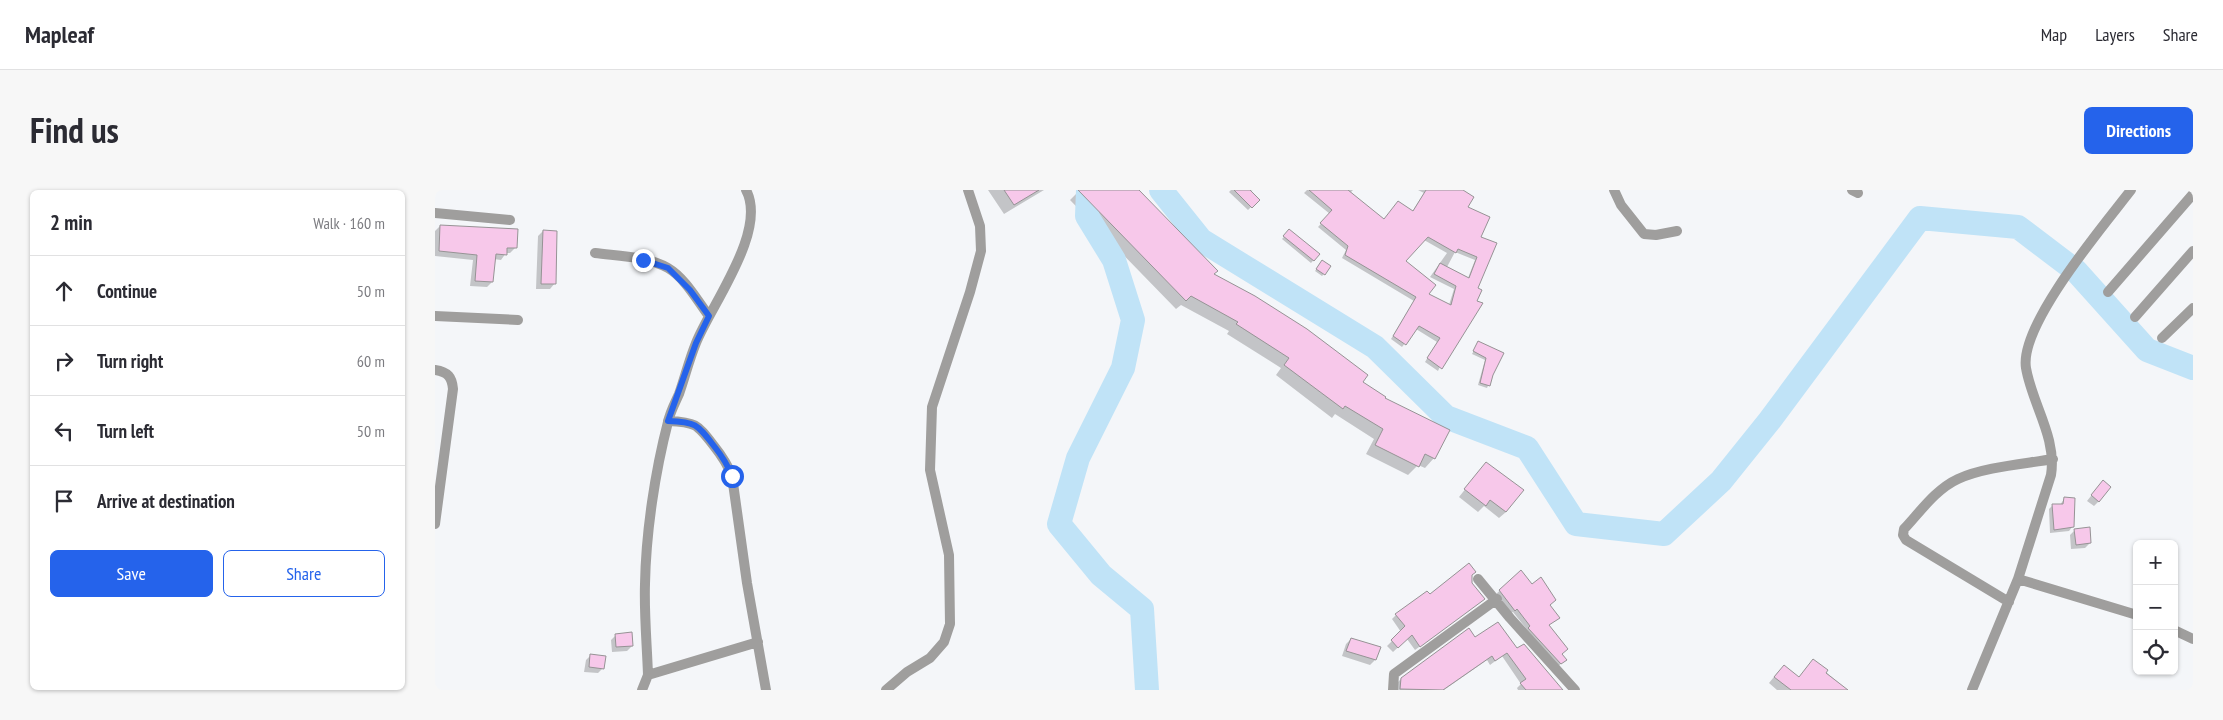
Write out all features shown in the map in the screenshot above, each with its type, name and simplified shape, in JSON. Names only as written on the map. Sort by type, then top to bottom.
[{"type":"street","points":[[642,690],[648,675],[645,583],[652,509],[668,421],[696,343],[733,273],[749,227],[752,216],[751,200],[746,190]]},
{"type":"street","points":[[886,690],[907,672],[930,658],[944,642],[951,624],[949,555],[930,470],[932,407],[970,292],[981,251],[980,226],[968,190]]},
{"type":"street","points":[[1614,190],[1621,204],[1644,234],[1656,235],[1677,231]]},
{"type":"street","points":[[1972,690],[2018,579],[2051,474],[2053,459],[2051,443],[2028,376],[2026,353],[2036,325],[2081,254],[2131,190]]},
{"type":"street","points":[[2108,292],[2193,194]]},
{"type":"street","points":[[435,213],[510,220]]},
{"type":"street","points":[[2135,317],[2193,251]]},
{"type":"street","points":[[595,253],[643,260],[668,268],[690,290],[709,316]]},
{"type":"street","points":[[2162,338],[2193,308]]},
{"type":"street","points":[[435,316],[517,320]]},
{"type":"street","points":[[435,370],[448,374],[452,380],[440,443],[435,519]]},
{"type":"street","points":[[668,421],[685,421],[705,432],[726,460],[732,476],[747,583],[766,690]]},
{"type":"street","points":[[2009,602],[1906,540],[1903,535],[1904,529],[1939,491],[1957,479],[1981,472],[2053,459]]},
{"type":"street","points":[[1478,579],[1497,599],[1510,618],[1575,690]]},
{"type":"street","points":[[2018,579],[2133,614]]},
{"type":"street","points":[[1393,690],[1394,674],[1497,599]]},
{"type":"street","points":[[2178,632],[2193,639]]},
{"type":"street","points":[[648,675],[758,642]]},
{"type":"building","points":[[1004,190],[1039,190],[1014,205]]},
{"type":"building","points":[[1078,190],[1139,190],[1218,271],[1214,274],[1255,296],[1307,329],[1368,375],[1363,382],[1385,398],[1450,430],[1435,459],[1425,454],[1419,467],[1375,445],[1383,429],[1345,406],[1343,409],[1284,365],[1289,358],[1236,324],[1238,322],[1191,296],[1186,301]]},
{"type":"building","points":[[1234,190],[1250,190],[1260,200],[1252,208]]},
{"type":"building","points":[[1309,190],[1348,190],[1384,219],[1398,201],[1413,211],[1426,190],[1463,190],[1474,197],[1468,207],[1490,217],[1481,237],[1497,243],[1478,288],[1482,290],[1477,301],[1483,303],[1442,369],[1427,358],[1440,338],[1419,326],[1406,345],[1393,336],[1416,297],[1345,255],[1348,246],[1320,223],[1332,210]],"holes":[[[1428,237],[1456,253],[1458,249],[1477,257],[1469,278],[1440,263],[1434,274],[1456,286],[1451,305],[1429,294],[1436,285],[1406,261]]]},
{"type":"building","points":[[440,225],[518,229],[517,248],[507,248],[507,255],[496,254],[493,282],[475,281],[477,255],[439,251]]},
{"type":"building","points":[[1289,229],[1320,254],[1314,261],[1283,236]]},
{"type":"building","points":[[543,230],[557,231],[556,284],[541,284]]},
{"type":"building","points":[[1322,260],[1331,266],[1325,275],[1316,269]]},
{"type":"building","points":[[1478,341],[1504,353],[1493,375],[1490,386],[1480,383],[1486,358],[1473,351]]},
{"type":"building","points":[[1486,462],[1524,490],[1506,512],[1490,500],[1486,506],[1464,489]]},
{"type":"building","points":[[2103,480],[2111,487],[2099,502],[2091,495]]},
{"type":"building","points":[[2064,497],[2075,498],[2074,527],[2054,530],[2052,504],[2063,504]]},
{"type":"building","points":[[2090,527],[2091,543],[2076,545],[2074,529]]},
{"type":"building","points":[[1469,563],[1476,572],[1472,575],[1472,583],[1485,599],[1420,647],[1412,635],[1398,648],[1391,640],[1405,626],[1395,614],[1427,591],[1430,594]]},
{"type":"building","points":[[1521,570],[1532,584],[1541,577],[1556,600],[1550,605],[1560,618],[1549,625],[1568,649],[1562,654],[1567,660],[1561,664],[1528,628],[1530,626],[1517,609],[1515,611],[1499,590]]},
{"type":"building","points":[[1498,622],[1517,648],[1524,644],[1563,690],[1526,690],[1520,683],[1526,679],[1507,653],[1495,661],[1492,656],[1443,690],[1400,689],[1401,678],[1469,628],[1475,637]]},
{"type":"building","points":[[632,632],[633,646],[616,647],[615,634]]},
{"type":"building","points":[[1351,638],[1381,647],[1376,660],[1346,651]]},
{"type":"building","points":[[590,654],[606,656],[604,669],[589,667]]},
{"type":"building","points":[[1813,659],[1828,670],[1826,673],[1848,690],[1791,690],[1774,677],[1784,665],[1799,677]]},
{"type":"waterway","points":[[1088,190],[1087,216],[1114,260],[1133,320],[1123,368],[1078,458],[1059,524],[1101,575],[1142,609],[1147,690]]},
{"type":"waterway","points":[[1161,190],[1201,240],[1375,347],[1446,417],[1527,448],[1576,524],[1664,534],[1721,481],[1770,420],[1920,218],[2018,227],[2076,271],[2147,350],[2193,368]]},
{"type":"route","points":[[643,260],[668,268],[690,290],[709,316],[696,343],[668,421],[685,421],[705,432],[726,460],[732,476]]}]
